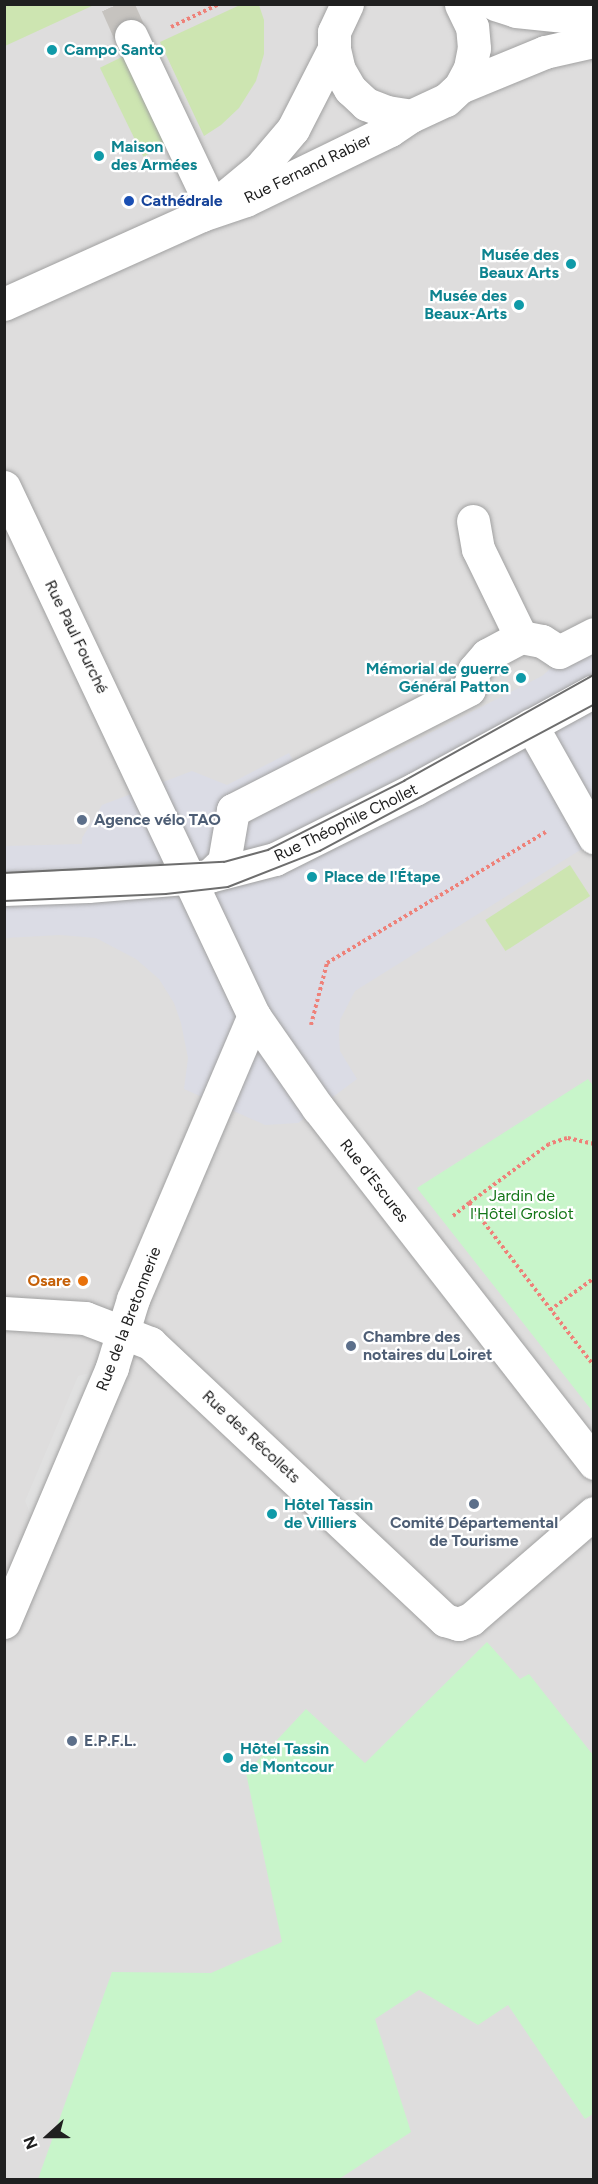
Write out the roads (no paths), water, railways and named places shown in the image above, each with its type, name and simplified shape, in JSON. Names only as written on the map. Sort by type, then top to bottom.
[{"type":"street","points":[[460,87],[470,68],[474,48],[472,27],[461,4]]},
{"type":"street","points":[[495,4],[516,11],[594,19]]},
{"type":"street","points":[[342,8],[334,32],[334,49],[339,70],[350,89],[366,104],[387,112],[411,116]]},
{"type":"street","points":[[133,40],[204,190],[202,215]]},
{"type":"street","name":"Rue Fernand Rabier","points":[[4,304],[202,215],[246,200],[390,130],[411,116],[446,100],[460,87],[545,52],[594,41]]},
{"type":"street","name":"Rue Fernand Rabier","points":[[202,215],[278,150],[306,107],[334,49]]},
{"type":"street","name":"Rue Paul Fourché","points":[[4,487],[148,788],[199,877]]},
{"type":"street","points":[[473,521],[478,549],[521,637]]},
{"type":"street","points":[[199,877],[224,862],[233,810],[469,689],[474,670],[487,655],[521,637],[542,641],[559,652],[594,634]]},
{"type":"street","name":"Rue Théophile Chollet","points":[[4,889],[88,886],[199,877],[274,859],[415,789],[594,691]]},
{"type":"street","points":[[531,725],[587,825]]},
{"type":"street","name":"Rue d'Escures","points":[[199,877],[254,1016],[311,1098],[594,1463]]},
{"type":"street","name":"Rue de la Bretonnerie","points":[[4,1622],[112,1367],[138,1288],[254,1016]]},
{"type":"street","name":"Rue des Récollets","points":[[4,1313],[85,1318],[123,1330],[150,1343],[445,1620],[458,1624],[471,1619],[594,1513]]},
{"type":"tunnel","points":[[117,4],[131,36]]},
{"type":"tram line","points":[[4,873],[224,862],[268,850],[404,781],[594,675]]},
{"type":"tram line","points":[[4,901],[166,894],[228,887],[320,851],[594,705]]},
{"type":"place","name":"Campo Santo","points":[[52,50]]},
{"type":"place","name":"Maison des Armées","points":[[99,156]]},
{"type":"place","name":"Cathédrale","points":[[129,201]]},
{"type":"place","name":"Musée des Beaux Arts","points":[[571,264]]},
{"type":"place","name":"Musée des Beaux-Arts","points":[[519,305]]},
{"type":"place","name":"Mémorial de guerre Général Patton","points":[[521,678]]},
{"type":"place","name":"Agence vélo TAO","points":[[82,820]]},
{"type":"place","name":"Place de l'Étape","points":[[312,877]]},
{"type":"place","name":"Osare","points":[[83,1281]]},
{"type":"place","name":"Chambre des notaires du Loiret","points":[[351,1346]]},
{"type":"place","name":"Comité Départemental de Tourisme","points":[[474,1504]]},
{"type":"place","name":"Hôtel Tassin de Villiers","points":[[272,1514]]},
{"type":"place","name":"E.P.F.L.","points":[[72,1741]]},
{"type":"place","name":"Hôtel Tassin de Montcour","points":[[228,1758]]},
{"type":"park label","name":"Jardin de l'Hôtel Groslot","points":[[522,1205]]}]
